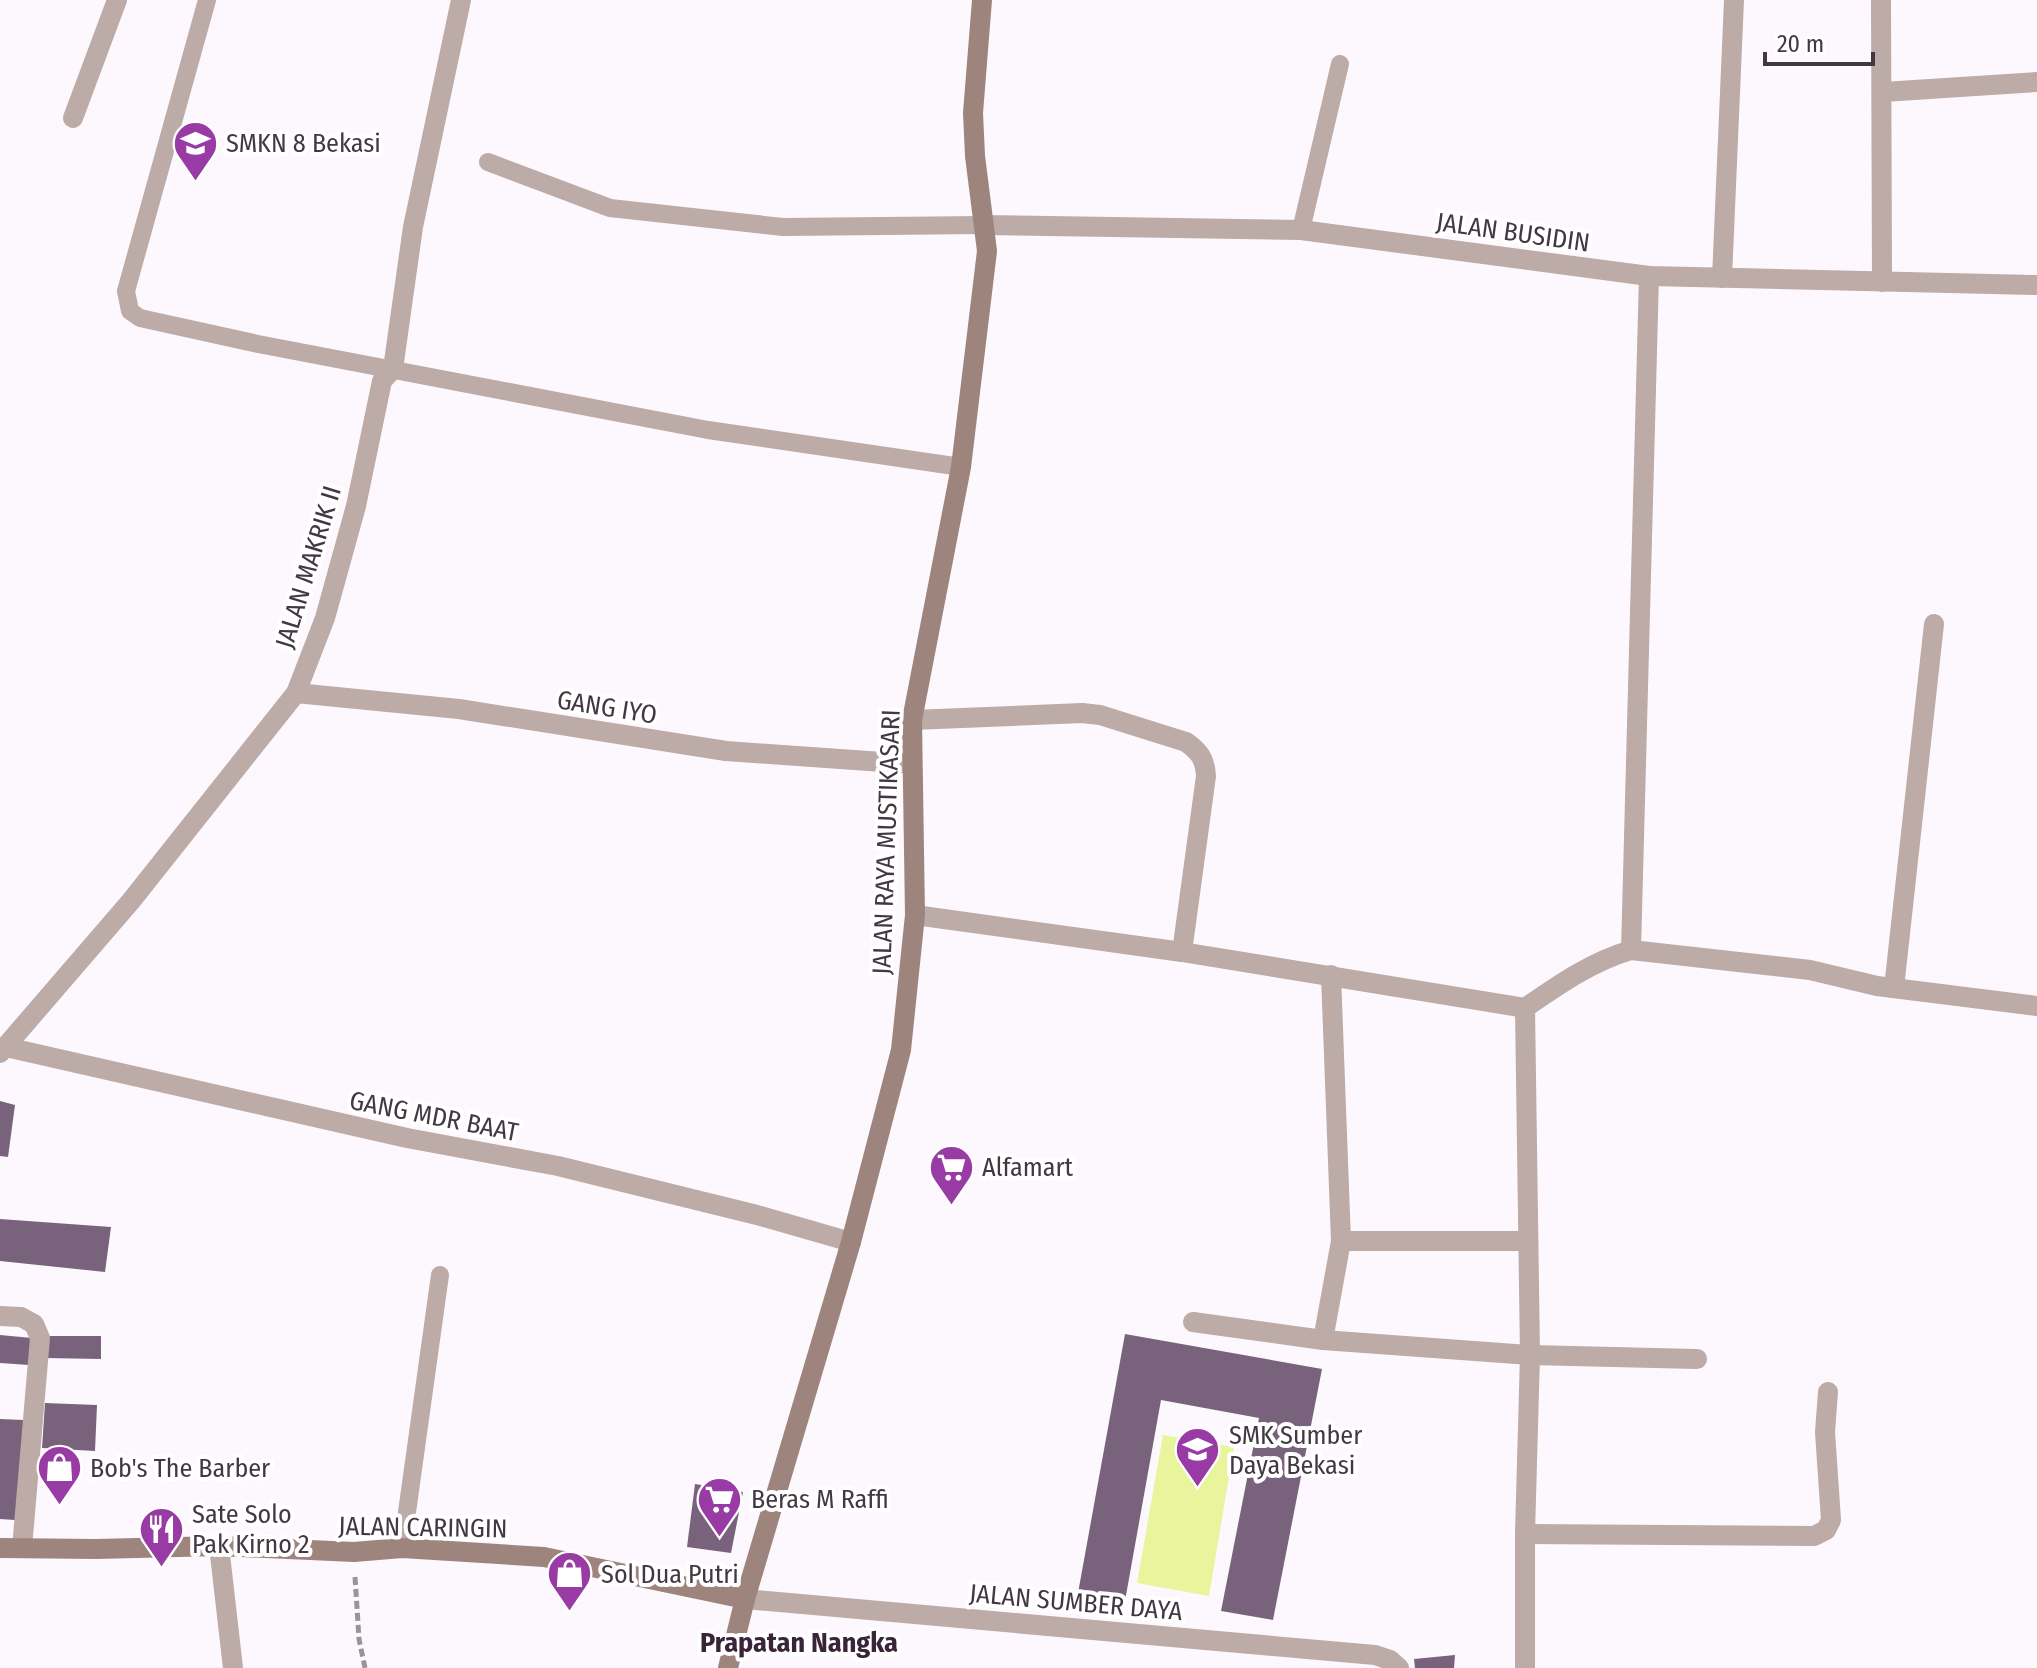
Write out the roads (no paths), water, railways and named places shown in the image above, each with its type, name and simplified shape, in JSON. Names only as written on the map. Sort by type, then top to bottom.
[{"type":"main road","name":"JALAN RAYA MUSTIKASARI","points":[[728,1668],[745,1599],[851,1242],[901,1050],[915,915],[912,720],[961,467],[987,251],[973,113],[982,0]]},
{"type":"main road","name":"JALAN CARINGIN","points":[[0,1548],[219,1546],[354,1552],[402,1548],[544,1557],[745,1599]]},
{"type":"street","points":[[73,118],[117,0]]},
{"type":"street","name":"JALAN MAKRIK II","points":[[3,1050],[131,901],[296,693],[325,618],[356,506],[382,381],[393,369],[413,227],[461,0]]},
{"type":"street","points":[[1722,278],[1734,0]]},
{"type":"street","points":[[1881,0],[1882,282]]},
{"type":"street","points":[[1883,92],[2037,82]]},
{"type":"street","name":"JALAN BUSIDIN","points":[[983,225],[1301,230],[1649,276],[2037,285]]},
{"type":"street","points":[[1631,950],[1649,276]]},
{"type":"street","points":[[1894,988],[1934,624]]},
{"type":"street","name":"GANG IYO","points":[[296,693],[459,709],[726,751],[911,764]]},
{"type":"street","points":[[912,720],[1082,713],[1100,715],[1186,742],[1198,750],[1205,761],[1206,776],[1182,952]]},
{"type":"street","points":[[915,915],[1182,952],[1525,1008],[1585,968],[1631,950],[1810,970],[1894,988],[2037,1006]]},
{"type":"street","points":[[1323,1340],[1341,1241],[1331,975]]},
{"type":"street","points":[[1525,1008],[1530,1355],[1525,1668]]},
{"type":"street","name":"GANG MDR BAAT","points":[[3,1050],[407,1138],[558,1166],[757,1215],[851,1242]]},
{"type":"street","points":[[1341,1241],[1528,1241]]},
{"type":"street","points":[[0,1316],[21,1317],[34,1324],[40,1338],[22,1548]]},
{"type":"street","points":[[1193,1322],[1323,1340],[1530,1355],[1697,1359]]},
{"type":"street","points":[[1525,1534],[1814,1536],[1826,1530],[1831,1520],[1825,1432],[1828,1392]]},
{"type":"street","points":[[219,1546],[233,1668]]},
{"type":"street","name":"JALAN SUMBER DAYA","points":[[745,1599],[1375,1655],[1390,1660],[1399,1668]]},
{"type":"lane","points":[[207,0],[126,291],[130,311],[140,318],[708,430],[961,467]]},
{"type":"lane","points":[[1301,230],[1340,64]]},
{"type":"lane","points":[[488,162],[610,208],[783,227],[983,225]]},
{"type":"lane","points":[[402,1548],[440,1275]]},
{"type":"place","name":"SMKN 8 Bekasi","points":[[195,182]]},
{"type":"place","name":"Alfamart","points":[[951,1206]]},
{"type":"place","name":"SMK Sumber Daya Bekasi","points":[[1198,1489]]},
{"type":"place","name":"Bob's The Barber","points":[[59,1507]]},
{"type":"place","name":"Beras M Raffi","points":[[720,1538]]},
{"type":"place","name":"Sate Solo Pak Kirno 2","points":[[161,1568]]},
{"type":"place","name":"Sol Dua Putri","points":[[570,1613]]},
{"type":"district","name":"Prapatan Nangka","points":[[799,1642]]}]
